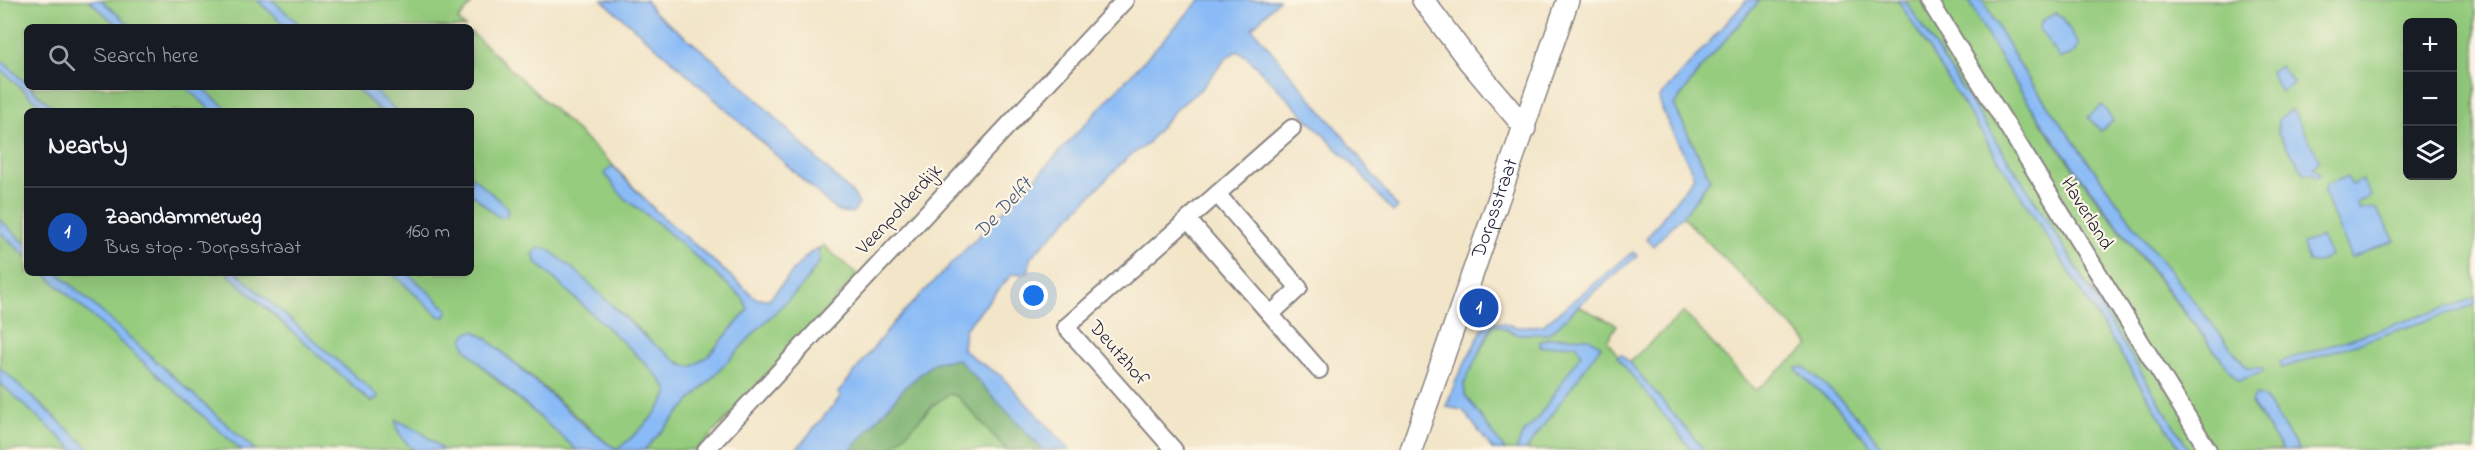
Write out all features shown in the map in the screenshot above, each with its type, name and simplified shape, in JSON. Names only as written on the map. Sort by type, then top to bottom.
[{"type":"street","name":"Veenpolderdijk","points":[[706,450],[1125,0]]},
{"type":"street","points":[[1422,0],[1468,60],[1526,128]]},
{"type":"street","name":"Dorpsstraat","points":[[1411,450],[1526,128],[1568,0]]},
{"type":"street","name":"Haverland","points":[[1929,0],[2208,450]]},
{"type":"street","name":"Deutzhof","points":[[1174,450],[1066,327],[1292,128]]},
{"type":"street","points":[[1217,194],[1299,288],[1271,314]]},
{"type":"street","points":[[1188,220],[1319,370]]},
{"type":"green space","points":[[0,0],[89,0],[116,24],[24,24],[24,81],[0,59]]},
{"type":"green space","points":[[101,0],[257,0],[284,24],[129,24]]},
{"type":"green space","points":[[272,0],[475,0],[458,20],[462,24],[299,24]]},
{"type":"green space","points":[[1760,0],[1898,0],[2181,450],[1884,450],[1846,406],[1803,367],[1801,375],[1835,405],[1875,450],[1704,450],[1629,362],[1684,312],[1755,391],[1810,345],[1682,216],[1710,179],[1674,105],[1701,68]]},
{"type":"green space","points":[[1905,0],[1969,0],[1997,52],[2060,150],[2238,381],[2247,368],[2139,232],[2025,74],[1982,0],[2475,0],[2475,450],[2299,450],[2264,397],[2251,403],[2283,450],[2189,450],[2051,226]]},
{"type":"green space","points":[[474,35],[609,161],[655,210],[612,166],[624,198],[659,224],[743,298],[748,310],[709,355],[692,367],[681,364],[660,349],[609,303],[536,262],[637,355],[668,390],[655,414],[619,450],[608,444],[486,338],[474,331],[463,339],[469,351],[481,365],[577,450],[443,450],[421,432],[396,427],[403,439],[414,450],[255,450],[61,276],[230,276],[371,402],[378,397],[240,276],[395,276],[439,316],[448,310],[411,276],[474,276],[474,196],[497,216],[507,207],[474,179],[474,108],[394,108],[373,90],[474,90]]},
{"type":"green space","points":[[0,69],[44,108],[24,108],[24,242],[0,220]]},
{"type":"green space","points":[[33,90],[189,90],[209,108],[54,108]]},
{"type":"green space","points":[[204,90],[357,90],[378,108],[226,108]]},
{"type":"green space","points":[[0,232],[24,254],[24,276],[47,276],[241,450],[91,450],[0,368]]},
{"type":"green space","points":[[823,245],[858,275],[698,450],[644,450],[759,328],[804,284],[820,261],[818,250]]},
{"type":"green space","points":[[1578,306],[1617,325],[1607,341],[1692,450],[1503,450],[1465,395],[1464,384],[1493,324],[1517,334],[1557,327]]},
{"type":"green space","points":[[958,359],[1044,450],[1007,450],[957,396],[949,394],[932,406],[891,450],[851,450],[905,387],[935,362]]},
{"type":"green space","points":[[0,383],[74,450],[0,450]]},
{"type":"green space","points":[[949,394],[957,396],[1007,450],[891,450],[932,406]]},
{"type":"water","points":[[89,0],[101,0],[129,24],[116,24]]},
{"type":"water","points":[[257,0],[272,0],[299,24],[284,24]]},
{"type":"water","points":[[602,0],[646,0],[653,11],[721,66],[755,98],[854,195],[859,205],[852,213],[835,209]]},
{"type":"water","points":[[1200,0],[1279,0],[1252,28],[1346,140],[1398,208],[1393,212],[1353,165],[1246,56],[1237,51],[1227,57],[1201,89],[1175,110],[1146,145],[1127,158],[1030,258],[1029,270],[1021,274],[1012,274],[965,329],[963,349],[1000,375],[1070,450],[1043,450],[958,359],[935,362],[905,387],[851,450],[796,450],[841,396],[838,393],[894,322],[1028,186]]},
{"type":"water","points":[[1747,0],[1760,0],[1701,68],[1674,105],[1710,179],[1688,210],[1653,246],[1646,239],[1694,177],[1666,119],[1659,98]]},
{"type":"water","points":[[1898,0],[1905,0],[2051,226],[2189,450],[2181,450]]},
{"type":"water","points":[[1969,0],[1982,0],[2025,74],[2139,232],[2247,368],[2262,368],[2263,372],[2238,381],[2050,134],[2001,59]]},
{"type":"water","points":[[2055,13],[2062,17],[2079,45],[2073,54],[2060,58],[2039,29],[2042,21]]},
{"type":"water","points":[[0,59],[24,81],[24,90],[33,90],[54,108],[44,108],[0,69]]},
{"type":"water","points":[[2280,66],[2294,83],[2281,92],[2270,71]]},
{"type":"water","points":[[189,90],[204,90],[226,108],[209,108]]},
{"type":"water","points":[[357,90],[373,90],[394,108],[378,108]]},
{"type":"water","points":[[2102,105],[2113,121],[2101,131],[2088,117]]},
{"type":"water","points":[[2292,109],[2320,160],[2313,167],[2320,175],[2316,178],[2312,173],[2305,174],[2278,133],[2279,119]]},
{"type":"water","points":[[612,166],[655,210],[757,299],[769,299],[800,263],[818,248],[820,261],[804,284],[759,328],[644,450],[577,450],[482,366],[465,348],[463,339],[467,333],[474,331],[486,338],[585,426],[618,449],[655,414],[668,390],[637,355],[536,262],[533,254],[539,248],[548,249],[579,274],[646,338],[682,365],[692,367],[709,355],[748,310],[743,298],[659,224],[624,198],[604,173]]},
{"type":"water","points":[[2347,177],[2352,185],[2362,180],[2371,196],[2357,203],[2359,210],[2375,208],[2395,240],[2351,258],[2324,192],[2327,184]]},
{"type":"water","points":[[474,179],[507,207],[507,217],[497,216],[474,196]]},
{"type":"water","points":[[0,220],[24,242],[24,254],[0,232]]},
{"type":"water","points":[[2321,237],[2330,255],[2317,263],[2308,262],[2303,243]]},
{"type":"water","points":[[1633,252],[1637,256],[1547,334],[1517,334],[1493,324],[1464,384],[1465,395],[1505,450],[1493,450],[1463,410],[1446,407],[1457,378],[1488,319],[1517,327],[1543,325]]},
{"type":"water","points":[[47,276],[61,276],[255,450],[241,450]]},
{"type":"water","points":[[230,276],[240,276],[379,397],[371,402]]},
{"type":"water","points":[[395,276],[411,276],[448,310],[445,317],[439,316]]},
{"type":"water","points":[[2475,298],[2475,305],[2282,368],[2280,362]]},
{"type":"water","points":[[1548,338],[1589,338],[1601,346],[1526,450],[1516,450],[1522,435],[1537,419],[1581,354],[1576,344],[1540,347],[1540,342]]},
{"type":"water","points":[[1621,354],[1704,450],[1692,450],[1617,357]]},
{"type":"water","points":[[1803,367],[1846,406],[1884,450],[1875,450],[1835,405],[1796,368]]},
{"type":"water","points":[[0,368],[91,450],[74,450],[0,383]]},
{"type":"water","points":[[2256,395],[2264,397],[2299,450],[2283,450],[2251,402]]},
{"type":"water","points":[[396,420],[421,432],[443,450],[414,450],[399,433]]},
{"type":"place","name":"Zaandammerweg","points":[[1479,308]]},
{"type":"water label","name":"De Delft","points":[[1004,209]]}]
